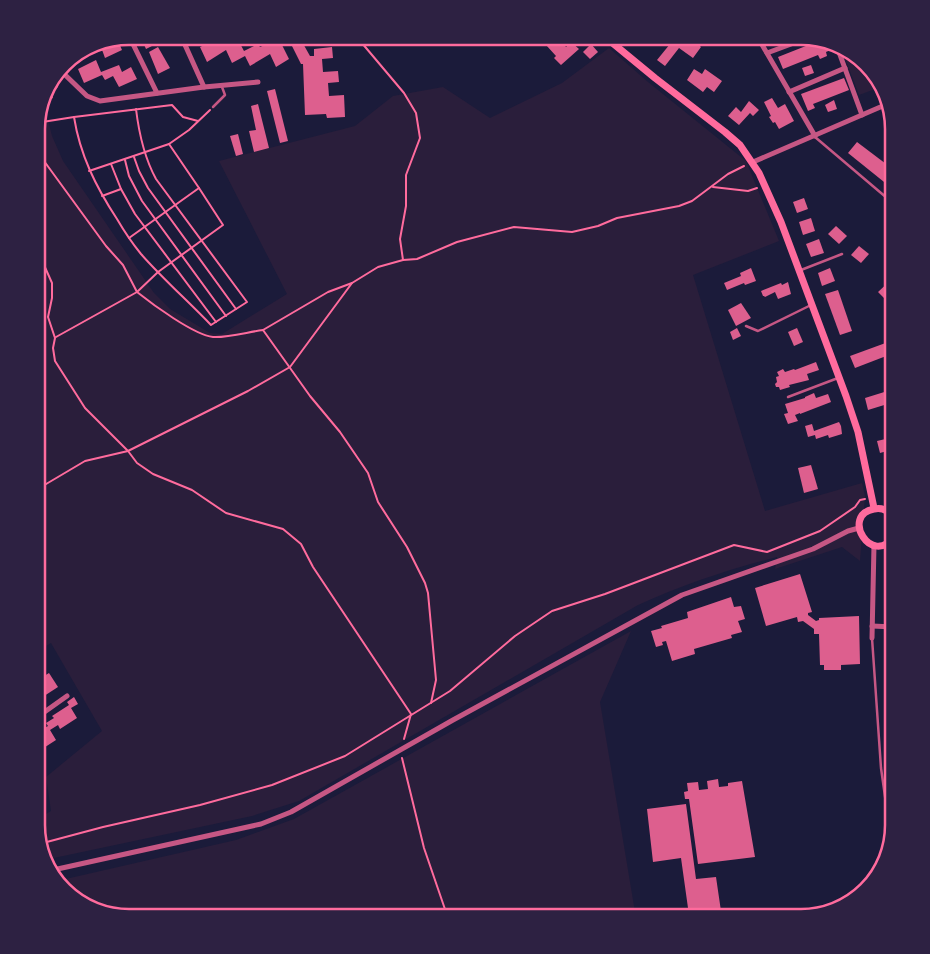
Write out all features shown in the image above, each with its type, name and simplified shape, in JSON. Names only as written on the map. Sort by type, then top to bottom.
[{"type":"main road","points":[[615,45],[725,132],[740,145],[753,162],[781,222],[858,432],[874,508]]},
{"type":"main road","points":[[885,510],[874,508],[864,513],[859,523],[863,538],[874,545],[885,543]]},
{"type":"street","points":[[133,45],[156,93]]},
{"type":"street","points":[[185,45],[204,87]]},
{"type":"street","points":[[762,45],[814,136]]},
{"type":"street","points":[[767,54],[790,45]]},
{"type":"street","points":[[840,55],[862,115]]},
{"type":"street","points":[[788,92],[845,68]]},
{"type":"street","points":[[65,75],[87,96],[100,101],[258,82]]},
{"type":"street","points":[[753,162],[881,107]]},
{"type":"street","points":[[58,869],[261,824],[291,812],[682,595],[813,550],[848,531],[859,528]]},
{"type":"street","points":[[872,638],[874,545]]},
{"type":"street","points":[[872,626],[885,627]]},
{"type":"street","points":[[45,712],[67,696]]},
{"type":"lane","points":[[213,107],[225,95],[222,85]]},
{"type":"lane","points":[[814,136],[885,196]]},
{"type":"lane","points":[[800,271],[842,254]]},
{"type":"lane","points":[[746,326],[758,331],[812,304]]},
{"type":"lane","points":[[788,397],[839,378]]},
{"type":"lane","points":[[872,638],[881,768],[885,796]]},
{"type":"path","points":[[364,45],[404,93],[416,112],[420,138],[406,175],[406,206],[400,239],[403,260]]},
{"type":"path","points":[[45,122],[172,105],[183,116],[198,121]]},
{"type":"path","points":[[90,171],[169,144],[184,135],[213,107]]},
{"type":"path","points":[[74,117],[79,144],[90,171],[102,196],[129,238],[158,272],[211,325],[246,302],[156,179],[144,153],[136,109]]},
{"type":"path","points":[[55,338],[137,292],[158,272],[223,225],[169,144]]},
{"type":"path","points":[[134,157],[144,180],[236,309]]},
{"type":"path","points":[[125,160],[134,186],[155,220],[226,316]]},
{"type":"path","points":[[45,162],[106,246],[124,265],[137,292],[149,302],[205,335],[219,336],[263,330],[328,292],[352,283],[378,267],[403,260],[417,260],[457,242],[514,228],[572,232],[598,226],[617,218],[679,206],[692,201],[728,174],[753,162]]},
{"type":"path","points":[[112,164],[128,204],[216,322]]},
{"type":"path","points":[[713,187],[748,191],[765,185]]},
{"type":"path","points":[[129,238],[199,188]]},
{"type":"path","points":[[102,196],[121,189]]},
{"type":"path","points":[[45,267],[52,283],[52,298],[48,318],[55,338],[56,361],[85,408],[128,451],[137,463],[153,474],[192,490],[226,513],[283,529],[302,544],[313,568],[411,714]]},
{"type":"path","points":[[45,485],[85,461],[128,451],[248,391],[290,367],[352,283]]},
{"type":"path","points":[[263,330],[310,396],[340,432],[368,473],[378,502],[407,547],[426,583],[436,680],[431,703]]},
{"type":"path","points":[[47,842],[200,805],[272,785],[345,756],[450,691],[516,636],[552,611],[605,594],[734,546],[767,552],[820,531],[854,507],[860,500],[872,497]]},
{"type":"path","points":[[411,714],[400,750],[424,848],[445,909]]},
{"type":"shaded area","points":[[609,48],[746,161],[779,241],[693,275],[765,511],[862,483],[865,496],[860,561],[842,547],[775,569],[777,557],[689,584],[638,605],[299,801],[252,816],[52,858],[49,852],[45,825],[45,815],[51,811],[46,777],[102,731],[51,643],[45,647],[46,116],[52,136],[63,161],[154,293],[170,309],[210,333],[222,334],[287,294],[219,161],[355,126],[393,96],[443,87],[490,118],[562,83]]},
{"type":"shaded area","points":[[845,58],[864,74],[875,89],[859,95]]},
{"type":"shaded area","points":[[631,631],[600,702],[634,909],[129,909],[107,906],[92,900],[78,892],[65,879],[236,840],[294,819]]},
{"type":"building","points":[[144,45],[154,45],[146,49]]},
{"type":"building","points":[[204,45],[241,45],[244,51],[256,45],[260,47],[265,45],[282,45],[289,59],[276,67],[270,54],[250,66],[245,56],[232,63],[226,50],[207,62],[200,47]]},
{"type":"building","points":[[292,45],[304,45],[310,56],[314,56],[314,49],[332,47],[333,58],[322,59],[323,72],[338,71],[339,82],[328,83],[329,96],[344,95],[345,117],[327,118],[326,114],[305,115],[303,64],[301,64]]},
{"type":"building","points":[[546,45],[565,45],[566,47],[574,45],[579,49],[561,65],[554,58],[556,56]]},
{"type":"building","points":[[592,45],[598,52],[590,59],[583,52]]},
{"type":"building","points":[[669,45],[699,45],[701,47],[693,58],[679,48],[665,66],[657,60]]},
{"type":"building","points":[[808,45],[829,51],[826,52],[827,56],[820,59],[818,55],[783,69],[778,57]]},
{"type":"building","points":[[120,46],[122,50],[105,58],[102,50]]},
{"type":"building","points":[[158,47],[170,68],[158,74],[149,52]]},
{"type":"building","points":[[96,60],[101,72],[119,65],[122,72],[131,67],[137,79],[119,87],[113,76],[105,80],[102,75],[84,83],[78,69]]},
{"type":"building","points":[[811,65],[814,73],[805,76],[802,68]]},
{"type":"building","points":[[694,69],[702,74],[705,69],[722,81],[714,92],[707,87],[703,92],[687,80]]},
{"type":"building","points":[[844,78],[849,90],[813,104],[815,108],[808,111],[801,94]]},
{"type":"building","points":[[275,89],[288,141],[280,143],[267,91]]},
{"type":"building","points":[[772,98],[778,108],[785,104],[794,121],[779,129],[775,122],[773,123],[764,102]]},
{"type":"building","points":[[834,100],[837,109],[828,112],[825,105]]},
{"type":"building","points":[[749,101],[759,110],[753,116],[750,113],[739,125],[728,116],[736,107],[741,112]]},
{"type":"building","points":[[258,104],[269,148],[254,152],[249,131],[256,130],[251,106]]},
{"type":"building","points":[[238,134],[243,154],[236,156],[230,136]]},
{"type":"building","points":[[857,142],[885,163],[885,183],[848,153]]},
{"type":"building","points":[[804,198],[808,209],[797,213],[793,202]]},
{"type":"building","points":[[811,218],[815,231],[803,235],[799,222]]},
{"type":"building","points":[[836,226],[847,236],[839,244],[828,234]]},
{"type":"building","points":[[819,239],[824,253],[811,257],[806,244]]},
{"type":"building","points":[[859,246],[869,254],[861,263],[851,255]]},
{"type":"building","points":[[751,268],[756,281],[745,285],[744,283],[727,290],[724,283],[741,276],[740,273]]},
{"type":"building","points":[[830,268],[835,281],[822,286],[818,273]]},
{"type":"building","points":[[788,282],[791,294],[778,299],[775,292],[765,297],[763,296],[761,291]]},
{"type":"building","points":[[885,285],[884,298],[878,292]]},
{"type":"building","points":[[838,290],[852,331],[840,335],[825,294]]},
{"type":"building","points":[[741,303],[751,318],[736,326],[728,310]]},
{"type":"building","points":[[737,328],[741,336],[733,340],[730,332]]},
{"type":"building","points":[[797,328],[803,342],[794,346],[788,332]]},
{"type":"building","points":[[885,343],[885,356],[855,368],[850,356]]},
{"type":"building","points":[[816,362],[819,370],[807,374],[809,380],[789,385],[790,387],[780,390],[779,387],[776,387],[776,377],[779,376],[777,372],[783,369],[785,372],[795,370]]},
{"type":"building","points":[[885,392],[885,405],[868,410],[865,398]]},
{"type":"building","points":[[814,393],[816,398],[828,394],[831,402],[795,415],[798,421],[788,424],[784,414],[788,413],[785,404]]},
{"type":"building","points":[[839,422],[842,434],[829,438],[828,435],[816,439],[815,435],[808,437],[805,426],[812,424],[814,431]]},
{"type":"building","points":[[885,439],[885,452],[880,453],[877,441]]},
{"type":"building","points":[[811,465],[818,489],[804,493],[798,468]]},
{"type":"building","points":[[800,574],[812,612],[808,613],[808,615],[816,621],[819,618],[859,616],[860,664],[841,665],[841,670],[824,670],[824,665],[820,665],[819,634],[814,634],[814,629],[803,621],[798,622],[797,617],[766,626],[755,588]]},
{"type":"building","points":[[731,597],[734,607],[741,606],[745,619],[738,621],[742,632],[731,635],[732,638],[694,649],[695,654],[672,661],[666,641],[662,642],[663,645],[656,647],[651,631],[688,618],[687,612]]},
{"type":"building","points":[[49,673],[58,687],[45,695],[45,675]]},
{"type":"building","points":[[74,697],[78,704],[71,708],[77,718],[60,729],[58,725],[50,730],[56,740],[45,747],[45,728],[48,726],[46,723],[54,718],[52,716],[69,705],[67,702]]},
{"type":"building","points":[[718,779],[719,787],[728,786],[728,783],[742,781],[755,857],[698,864],[689,799],[685,799],[684,792],[688,791],[687,783],[698,782],[699,790],[708,789],[707,781]]},
{"type":"building","points":[[686,804],[696,879],[716,877],[721,909],[680,909],[688,908],[681,858],[653,862],[647,809]]}]
